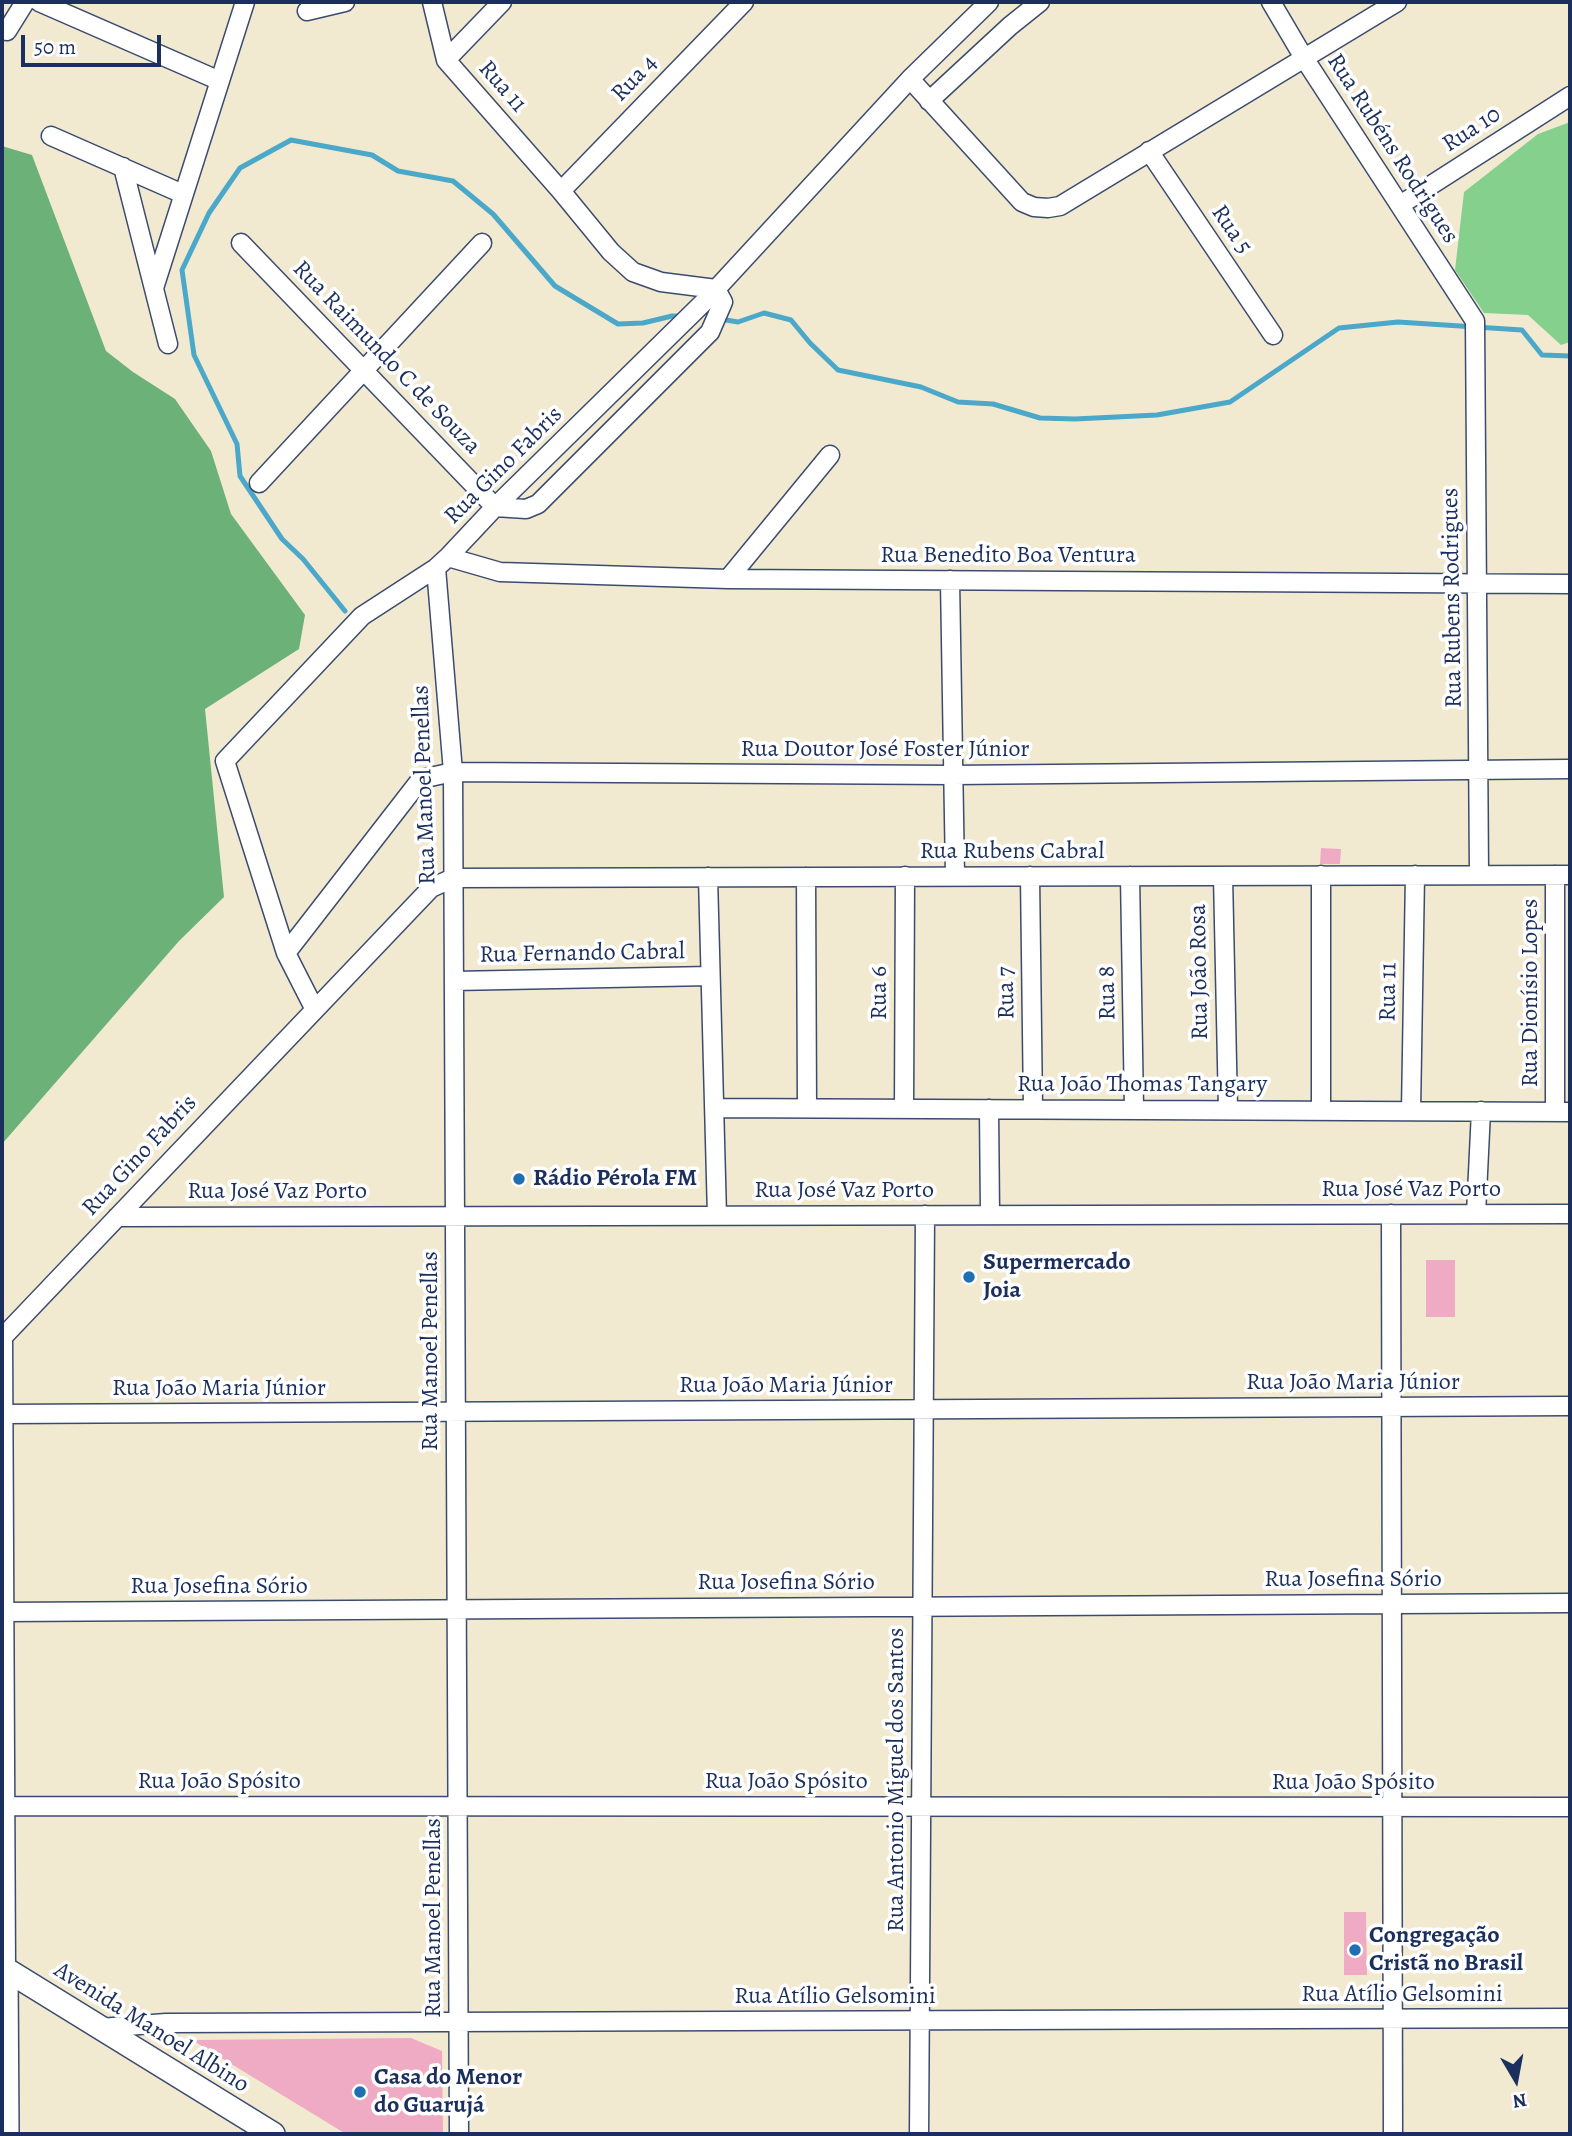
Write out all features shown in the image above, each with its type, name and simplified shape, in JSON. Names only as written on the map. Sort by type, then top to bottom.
[{"type":"street","points":[[7,31],[25,2]]},
{"type":"street","points":[[39,2],[220,81]]},
{"type":"street","points":[[154,288],[245,2]]},
{"type":"street","points":[[307,10],[345,2]]},
{"type":"street","name":"Rua 11","points":[[432,2],[446,60],[611,252],[633,272],[715,297]]},
{"type":"street","points":[[446,60],[502,2]]},
{"type":"street","name":"Rua 4","points":[[561,191],[744,2]]},
{"type":"street","points":[[929,101],[1040,2]]},
{"type":"street","name":"Rua Rubéns Rodrigues","points":[[1271,2],[1304,58],[1475,321]]},
{"type":"street","points":[[910,79],[1023,202],[1034,207],[1048,208],[1060,206],[1396,2]]},
{"type":"street","name":"Rua Gino Fabris","points":[[314,1009],[286,953],[225,761],[362,616],[442,563],[495,507],[678,328],[715,297],[910,79],[982,4]]},
{"type":"street","name":"Rua 10","points":[[1400,205],[1570,96]]},
{"type":"street","points":[[51,136],[183,194]]},
{"type":"street","name":"Rua 5","points":[[1149,151],[1273,335]]},
{"type":"street","points":[[123,167],[168,344]]},
{"type":"street","name":"Rua Raimundo C de Souza","points":[[241,243],[495,507]]},
{"type":"street","points":[[259,483],[482,243]]},
{"type":"street","points":[[495,507],[526,509],[538,504],[710,332],[715,297]]},
{"type":"street","name":"Rua Rubens Rodrigues","points":[[1475,321],[1479,875]]},
{"type":"street","points":[[728,579],[830,455]]},
{"type":"street","name":"Rua Benedito Boa Ventura","points":[[442,563],[500,572],[728,579],[1570,584]]},
{"type":"street","name":"Rua Manoel Penellas","points":[[442,563],[453,772],[459,2134]]},
{"type":"street","points":[[950,580],[955,876]]},
{"type":"street","name":"Rua Doutor José Foster Júnior","points":[[286,953],[421,779],[453,772],[953,775],[1570,769]]},
{"type":"street","points":[[1321,875],[1321,1110]]},
{"type":"street","name":"Rua 11","points":[[1411,1111],[1415,875]]},
{"type":"street","name":"Rua Rubens Cabral","points":[[453,878],[1563,875]]},
{"type":"street","name":"Rua Dionísio Lopes","points":[[1563,875],[1563,1112]]},
{"type":"street","name":"Rua 6","points":[[904,1109],[905,876]]},
{"type":"street","name":"Rua 7","points":[[1030,876],[1033,1109]]},
{"type":"street","name":"Rua 8","points":[[1130,876],[1134,1110]]},
{"type":"street","name":"Rua João Rosa","points":[[1223,876],[1228,1110]]},
{"type":"street","points":[[708,877],[717,1216]]},
{"type":"street","points":[[806,877],[807,1108]]},
{"type":"street","name":"Rua Gino Fabris","points":[[2,1337],[431,888],[453,878]]},
{"type":"street","name":"Rua Fernando Cabral","points":[[454,981],[710,976]]},
{"type":"street","name":"Rua João Thomas Tangary","points":[[714,1108],[1563,1112]]},
{"type":"street","points":[[989,1109],[990,1215]]},
{"type":"street","points":[[1476,1214],[1481,1111]]},
{"type":"street","points":[[1391,1214],[1393,2134]]},
{"type":"street","name":"Rua José Vaz Porto","points":[[117,1217],[1570,1214]]},
{"type":"street","name":"Rua Antonio Miguel dos Santos","points":[[919,2134],[925,1215]]},
{"type":"street","points":[[2,1337],[4,2024],[7,2134]]},
{"type":"street","name":"Rua João Maria Júnior","points":[[3,1414],[1570,1406]]},
{"type":"street","name":"Rua Josefina Sório","points":[[3,1612],[1570,1603]]},
{"type":"street","name":"Rua João Spósito","points":[[4,1806],[1570,1807]]},
{"type":"street","name":"Avenida Manoel Albino","points":[[4,1969],[273,2134]]},
{"type":"street","name":"Rua Atílio Gelsomini","points":[[100,2028],[166,2024],[1570,2018]]},
{"type":"green space","points":[[1570,122],[1570,342],[1561,345],[1528,315],[1484,313],[1455,270],[1464,192],[1538,134]]},
{"type":"green space","points":[[2,146],[32,155],[106,351],[175,399],[211,451],[231,514],[305,615],[299,649],[205,709],[224,897],[179,941],[2,1144]]},
{"type":"building","points":[[1321,848],[1341,849],[1340,864],[1320,864]]},
{"type":"building","points":[[1426,1260],[1455,1260],[1455,1317],[1426,1317]]},
{"type":"building","name":"Congregação Cristã no Brasil","points":[[1344,1912],[1366,1912],[1367,1975],[1344,1975]]},
{"type":"building","name":"Casa do Menor do Guarujá","points":[[411,2038],[442,2051],[443,2134],[346,2134],[192,2040]]},
{"type":"waterway","points":[[345,611],[303,559],[282,539],[240,476],[237,444],[194,355],[182,270],[209,213],[240,168],[291,140],[372,155],[398,171],[453,181],[493,214],[555,286],[618,324],[683,316]]},
{"type":"waterway","points":[[720,319],[738,322],[764,313],[791,320],[838,370],[921,387],[958,402],[993,404],[1040,418],[1157,415],[1230,402],[1339,328],[1398,322],[1522,330],[1542,355],[1570,356]]},
{"type":"place","name":"Rádio Pérola FM","points":[[519,1179]]},
{"type":"place","name":"Supermercado Joia","points":[[969,1277]]},
{"type":"place","name":"Congregação Cristã no Brasil","points":[[1355,1950]]},
{"type":"place","name":"Casa do Menor do Guarujá","points":[[360,2092]]}]
